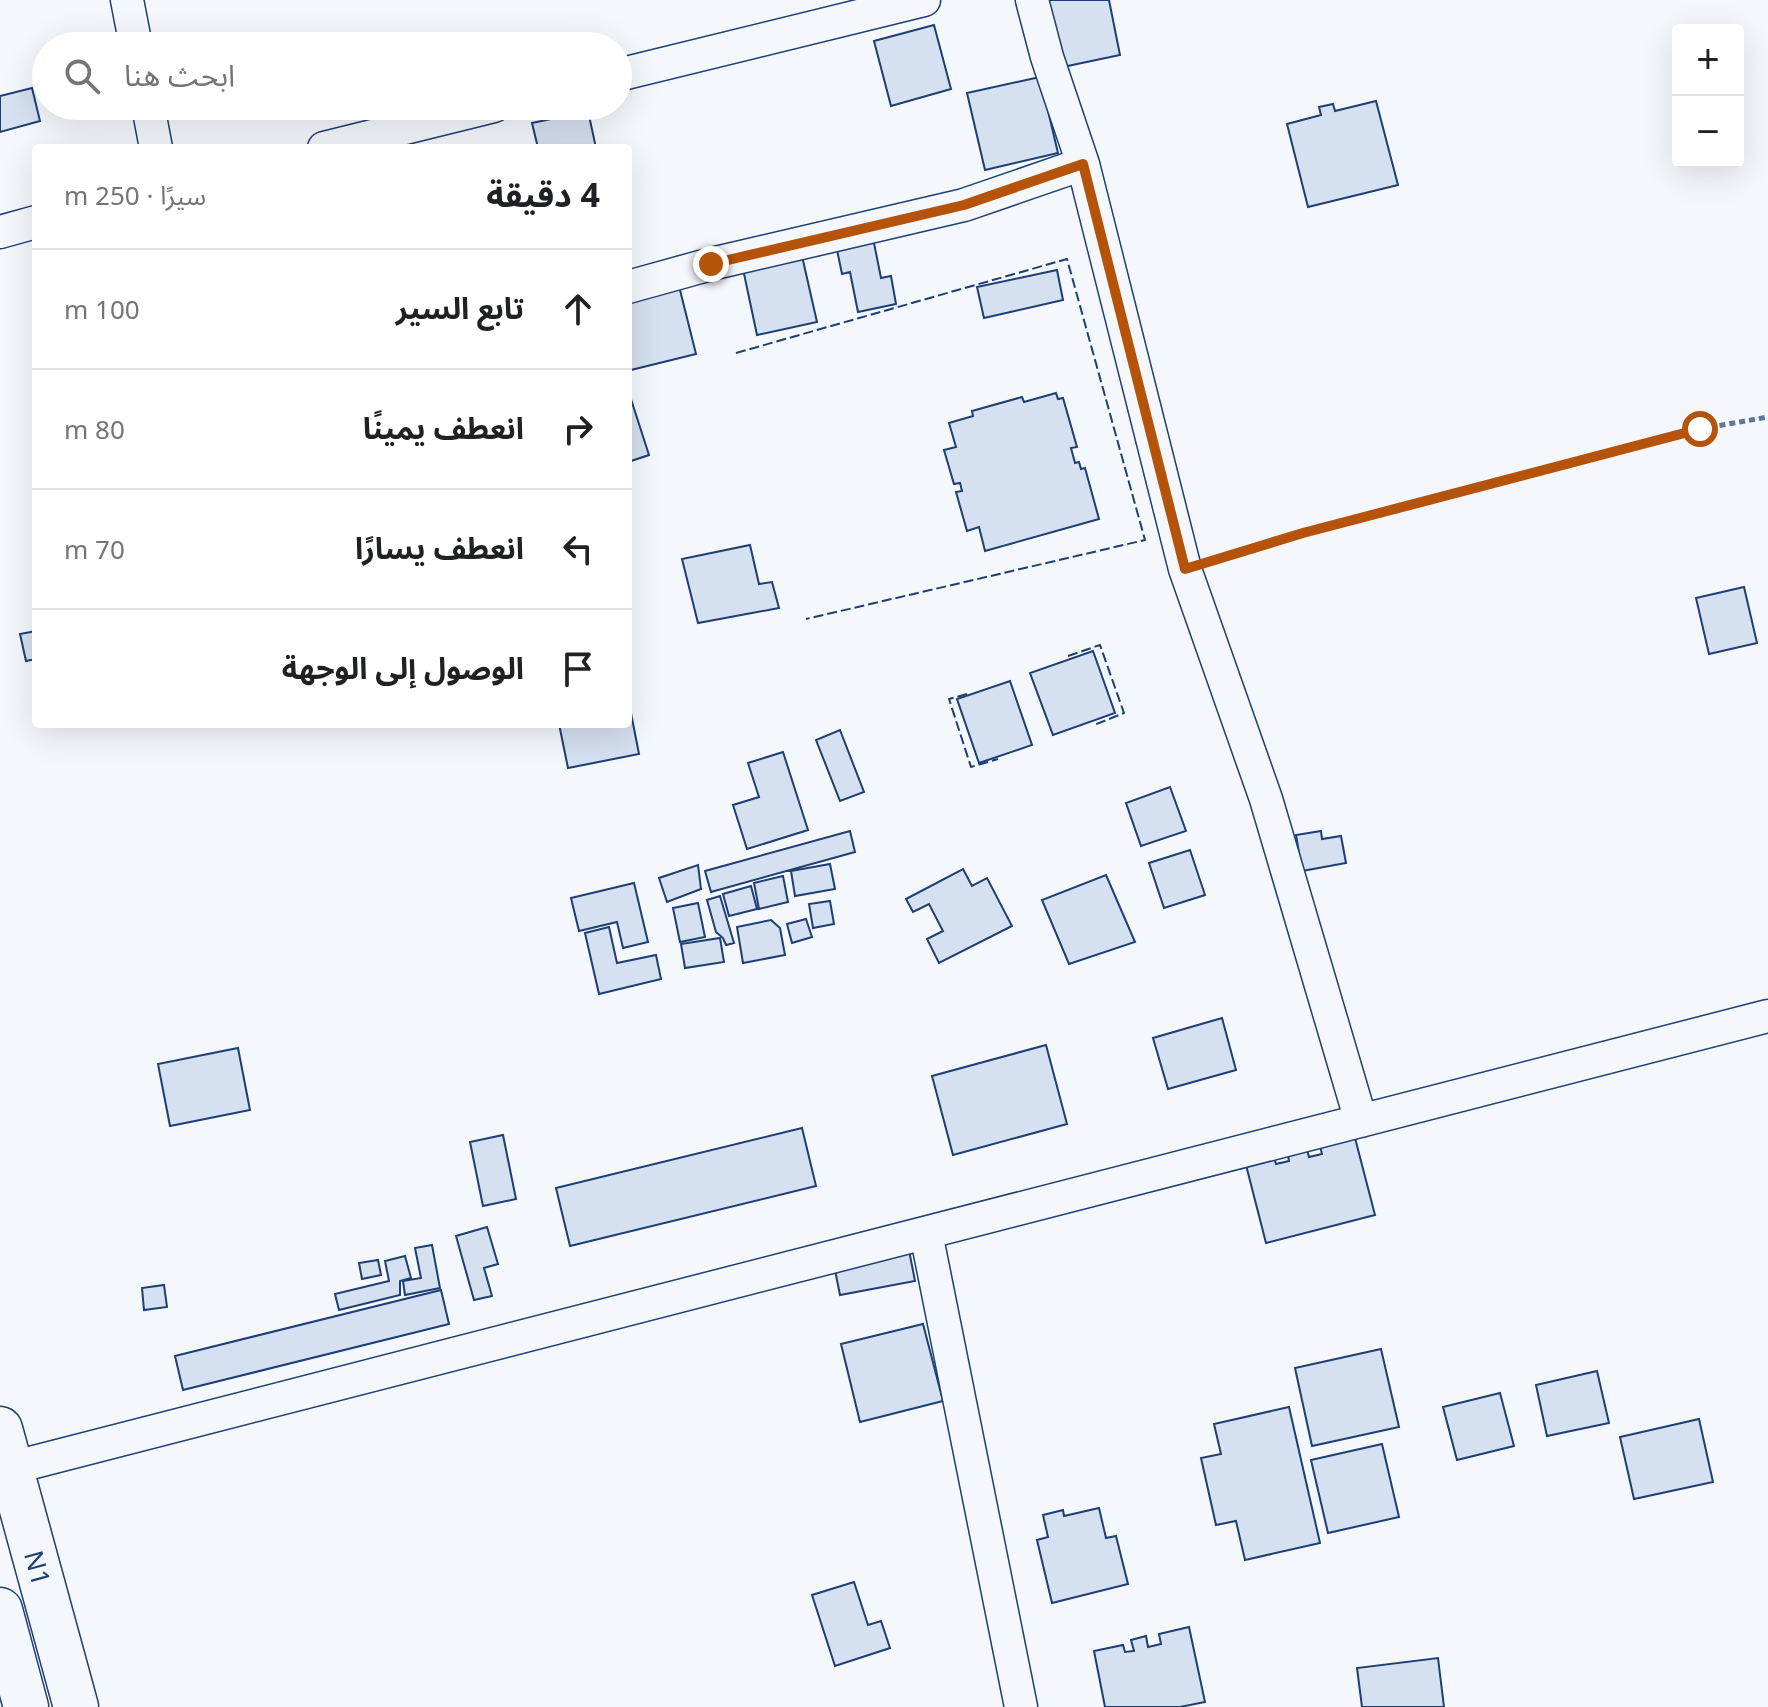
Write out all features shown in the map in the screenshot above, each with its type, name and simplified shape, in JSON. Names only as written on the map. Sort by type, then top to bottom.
[{"type":"highway","name":"N1","points":[[5,1448],[76,1707]]},
{"type":"highway","name":"N1","points":[[0,1610],[26,1707]]},
{"type":"street","points":[[127,0],[133,32]]},
{"type":"street","points":[[632,72],[924,0]]},
{"type":"street","points":[[1032,0],[1047,57],[1083,164],[1185,569],[1266,799],[1361,1121]]},
{"type":"street","points":[[151,120],[155,144]]},
{"type":"street","points":[[340,144],[437,120]]},
{"type":"street","points":[[632,286],[711,264],[964,205],[1083,164]]},
{"type":"street","points":[[0,232],[32,223]]},
{"type":"street","points":[[5,1448],[926,1233],[1768,1016]]},
{"type":"street","points":[[926,1233],[1021,1707]]},
{"type":"path","points":[[1185,569],[1303,533],[1700,429],[1768,417]]},
{"type":"building","points":[[1043,0],[1109,0],[1120,55],[1058,68]]},
{"type":"building","points":[[934,25],[951,89],[891,106],[874,41]]},
{"type":"building","points":[[1040,77],[1058,153],[985,170],[967,93]]},
{"type":"building","points":[[32,88],[32,120],[40,121],[0,132],[0,96]]},
{"type":"building","points":[[1376,101],[1398,185],[1308,207],[1287,124],[1321,115],[1319,107],[1333,104],[1335,111]]},
{"type":"building","points":[[590,120],[595,144],[537,144],[532,123]]},
{"type":"building","points":[[873,238],[881,278],[891,276],[896,304],[858,312],[850,272],[842,274],[836,245]]},
{"type":"building","points":[[802,256],[817,322],[757,335],[743,269]]},
{"type":"building","points":[[1057,270],[1063,300],[984,318],[977,287]]},
{"type":"building","points":[[679,286],[696,354],[632,370],[632,298]]},
{"type":"building","points":[[1056,393],[1058,399],[1063,398],[1077,447],[1071,448],[1075,463],[1079,462],[1081,469],[1085,468],[1099,519],[985,551],[979,527],[967,531],[956,492],[962,491],[960,483],[954,484],[944,450],[956,447],[949,423],[973,416],[972,411],[1022,397],[1024,402]]},
{"type":"building","points":[[632,402],[649,455],[632,461]]},
{"type":"building","points":[[750,545],[759,584],[772,582],[779,608],[698,623],[682,559]]},
{"type":"building","points":[[1744,587],[1757,643],[1709,654],[1696,598]]},
{"type":"building","points":[[32,632],[32,660],[26,661],[20,634]]},
{"type":"building","points":[[1093,651],[1115,713],[1053,735],[1030,673]]},
{"type":"building","points":[[1010,681],[1032,745],[979,763],[957,699]]},
{"type":"building","points":[[632,718],[639,754],[568,768],[560,728],[632,728]]},
{"type":"building","points":[[840,730],[864,792],[840,801],[816,740]]},
{"type":"building","points":[[783,752],[808,830],[747,849],[733,805],[759,797],[748,763]]},
{"type":"building","points":[[1170,787],[1186,831],[1141,846],[1126,803]]},
{"type":"building","points":[[850,831],[855,852],[711,892],[705,871]]},
{"type":"building","points":[[1321,831],[1322,839],[1341,836],[1346,863],[1302,871],[1296,835]]},
{"type":"building","points":[[1190,850],[1205,895],[1164,908],[1149,863]]},
{"type":"building","points":[[830,864],[835,889],[795,896],[791,871]]},
{"type":"building","points":[[698,865],[701,889],[667,902],[659,878]]},
{"type":"building","points":[[963,869],[972,886],[987,878],[1012,926],[939,963],[927,939],[943,931],[929,904],[913,912],[906,899]]},
{"type":"building","points":[[1106,875],[1135,942],[1069,964],[1042,900]]},
{"type":"building","points":[[783,876],[788,902],[759,909],[754,883]]},
{"type":"building","points":[[634,883],[648,942],[623,948],[617,922],[579,931],[571,898]]},
{"type":"building","points":[[751,886],[757,909],[729,916],[723,894]]},
{"type":"building","points":[[720,896],[734,943],[726,945],[716,932],[707,900]]},
{"type":"building","points":[[830,901],[834,924],[813,928],[809,904]]},
{"type":"building","points":[[698,903],[705,937],[680,942],[673,908]]},
{"type":"building","points":[[806,919],[812,937],[792,943],[787,924]]},
{"type":"building","points":[[771,920],[780,928],[785,955],[743,963],[737,927]]},
{"type":"building","points":[[609,927],[617,963],[656,955],[661,979],[599,994],[585,933]]},
{"type":"building","points":[[720,938],[724,962],[685,968],[681,944]]},
{"type":"building","points":[[1222,1018],[1236,1070],[1168,1089],[1153,1038]]},
{"type":"building","points":[[1046,1045],[1067,1124],[953,1155],[932,1076]]},
{"type":"building","points":[[238,1048],[250,1110],[170,1126],[158,1064]]},
{"type":"building","points":[[802,1128],[816,1186],[570,1246],[556,1188]]},
{"type":"building","points":[[503,1135],[516,1199],[483,1206],[470,1142]]},
{"type":"building","points":[[1355,1138],[1375,1215],[1266,1243],[1246,1165],[1274,1158],[1276,1164],[1289,1161],[1287,1150],[1306,1146],[1309,1157],[1322,1154],[1320,1146]]},
{"type":"building","points":[[487,1227],[498,1264],[484,1268],[492,1296],[474,1300],[456,1236]]},
{"type":"building","points":[[907,1240],[915,1281],[840,1295],[832,1255]]},
{"type":"building","points":[[432,1245],[440,1288],[405,1295],[403,1281],[421,1278],[415,1248]]},
{"type":"building","points":[[405,1256],[411,1278],[400,1281],[400,1295],[339,1310],[335,1294],[389,1281],[385,1261]]},
{"type":"building","points":[[378,1260],[381,1275],[362,1279],[359,1263]]},
{"type":"building","points":[[164,1285],[167,1307],[144,1310],[142,1288]]},
{"type":"building","points":[[441,1290],[449,1324],[183,1390],[175,1356]]},
{"type":"building","points":[[923,1324],[943,1401],[860,1422],[841,1344]]},
{"type":"building","points":[[1381,1349],[1399,1427],[1312,1446],[1295,1368]]},
{"type":"building","points":[[1597,1371],[1609,1423],[1547,1436],[1536,1385]]},
{"type":"building","points":[[1500,1393],[1514,1446],[1457,1460],[1443,1407]]},
{"type":"building","points":[[1289,1407],[1320,1543],[1245,1560],[1236,1521],[1216,1525],[1201,1458],[1221,1454],[1214,1424]]},
{"type":"building","points":[[1699,1419],[1713,1482],[1634,1499],[1620,1437]]},
{"type":"building","points":[[1382,1444],[1399,1517],[1328,1533],[1311,1460]]},
{"type":"building","points":[[1099,1508],[1106,1538],[1116,1536],[1128,1584],[1052,1603],[1037,1540],[1048,1537],[1043,1515],[1063,1510],[1064,1516]]},
{"type":"building","points":[[854,1582],[868,1625],[881,1621],[890,1648],[835,1666],[812,1595]]},
{"type":"building","points":[[1189,1627],[1205,1702],[1180,1707],[1105,1707],[1094,1651],[1123,1645],[1125,1652],[1134,1651],[1131,1640],[1146,1636],[1148,1647],[1161,1644],[1159,1634]]},
{"type":"building","points":[[1438,1658],[1444,1707],[1362,1707],[1357,1668]]},
{"type":"fence","points":[[736,353],[1067,259],[1145,540],[806,619]]},
{"type":"fence","points":[[1068,656],[1100,645],[1124,713],[1094,725]]},
{"type":"fence","points":[[967,694],[949,699],[971,767],[998,759]]},
{"type":"route","points":[[711,264],[964,205],[1083,164],[1185,569],[1303,533],[1700,429]]}]
